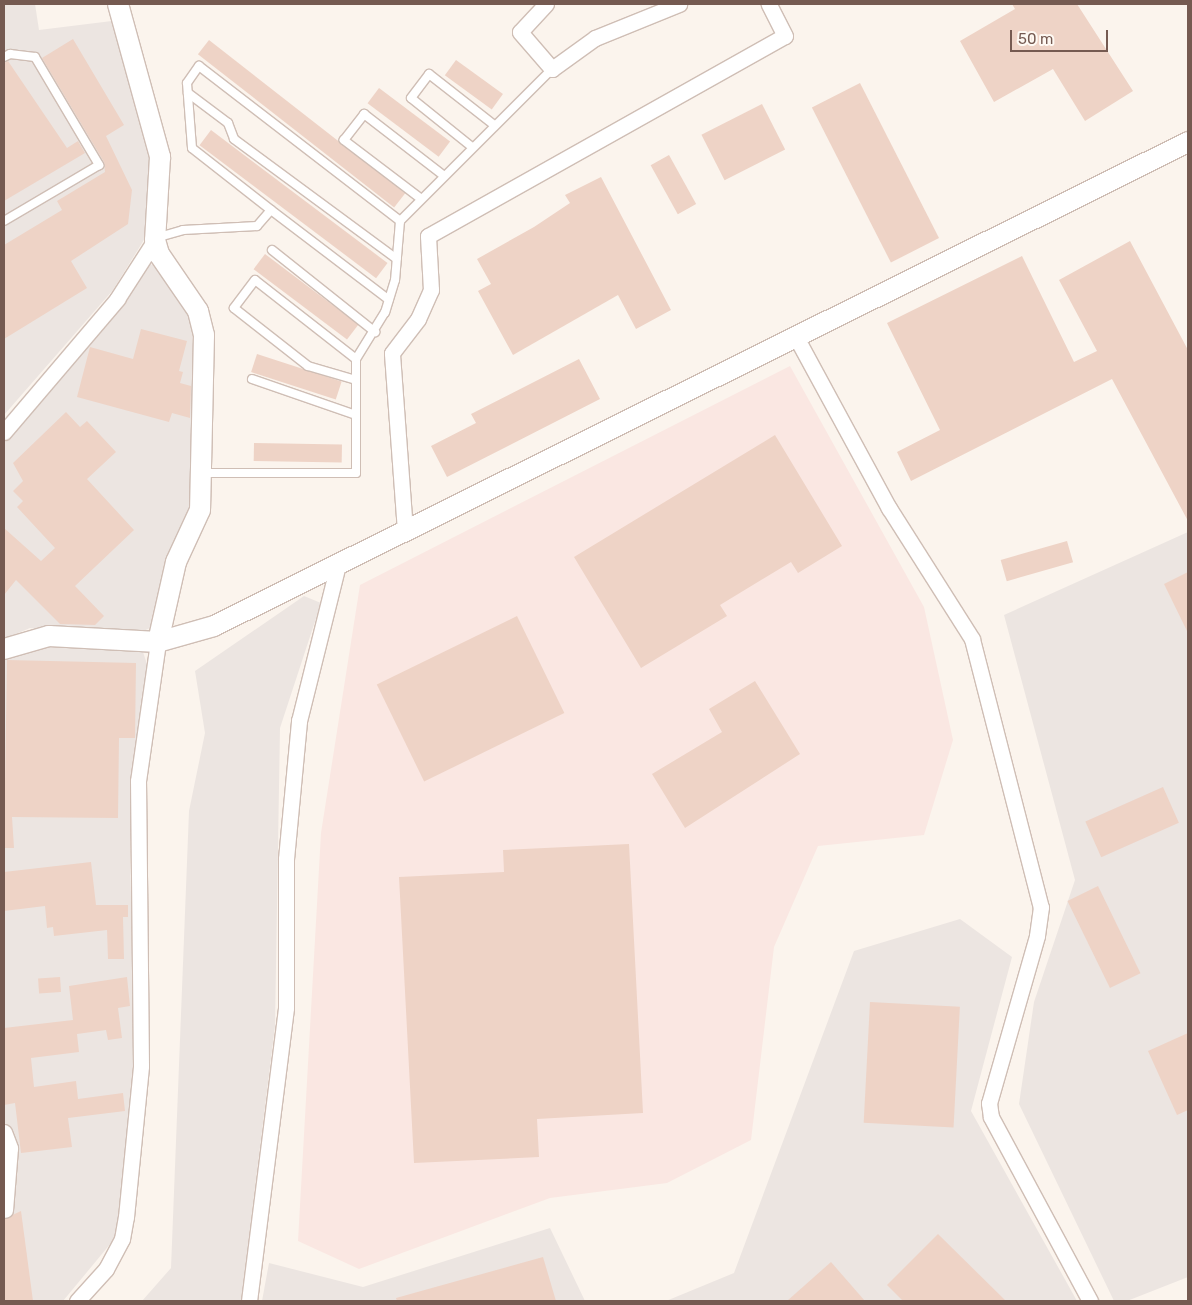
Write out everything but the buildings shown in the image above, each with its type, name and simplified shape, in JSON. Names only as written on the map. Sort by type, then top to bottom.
[{"type":"street","points":[[77,1301],[106,1269],[122,1239],[126,1217],[141,1066],[138,781],[158,642],[176,562],[200,510],[204,335],[198,311],[159,254],[155,240],[160,157],[118,4]]},
{"type":"street","points":[[546,4],[520,32],[552,69],[595,38],[679,4]]},
{"type":"street","points":[[405,531],[392,354],[418,319],[431,290],[428,236],[785,36],[769,4]]},
{"type":"street","points":[[4,649],[49,636],[158,642],[214,626],[1188,142]]},
{"type":"street","points":[[4,432],[117,299],[155,240]]},
{"type":"street","points":[[796,337],[889,508],[972,639],[1041,907],[1037,936],[989,1103],[991,1117],[1090,1301]]},
{"type":"street","points":[[249,1301],[286,1008],[286,859],[300,721],[338,564]]},
{"type":"street","points":[[4,1132],[10,1148],[5,1210]]},
{"type":"lane","points":[[4,57],[10,54],[35,57],[99,165],[4,221]]},
{"type":"lane","points":[[388,300],[192,148],[187,83],[199,66],[400,222]]},
{"type":"lane","points":[[201,473],[356,473],[356,359],[374,332],[388,300],[397,258],[400,222],[420,198],[552,69]]},
{"type":"lane","points":[[472,146],[411,98],[429,74],[494,125]]},
{"type":"lane","points":[[188,93],[228,123],[234,139],[397,258]]},
{"type":"lane","points":[[420,198],[344,140],[364,114],[443,175]]},
{"type":"lane","points":[[155,240],[166,232],[258,226],[270,210]]},
{"type":"lane","points":[[272,250],[374,332]]},
{"type":"lane","points":[[356,359],[255,280],[234,308],[308,366],[356,380]]},
{"type":"lane","points":[[252,379],[356,415]]},
{"type":"shaded area","points":[[4,4],[35,4],[39,30],[120,20],[154,153],[147,235],[113,290],[4,415]]},
{"type":"shaded area","points":[[149,264],[157,266],[190,311],[197,342],[195,505],[164,565],[152,627],[133,636],[30,628],[4,639],[4,443]]},
{"type":"shaded area","points":[[790,366],[924,607],[953,740],[924,835],[818,846],[774,947],[751,1140],[667,1183],[550,1198],[359,1269],[298,1241],[321,833],[360,585]]},
{"type":"shaded area","points":[[1188,532],[1188,1277],[1127,1301],[1114,1301],[1019,1104],[1034,1002],[1075,880],[1004,615]]},
{"type":"shaded area","points":[[304,596],[321,603],[280,728],[275,1026],[241,1301],[142,1301],[171,1268],[189,811],[205,733],[195,671]]},
{"type":"shaded area","points":[[31,646],[143,652],[147,664],[130,840],[134,1069],[116,1237],[63,1301],[4,1301],[4,660]]},
{"type":"shaded area","points":[[960,919],[1012,957],[971,1111],[1077,1301],[666,1301],[734,1273],[854,951]]},
{"type":"shaded area","points":[[550,1228],[585,1301],[262,1301],[269,1263],[363,1287]]}]
